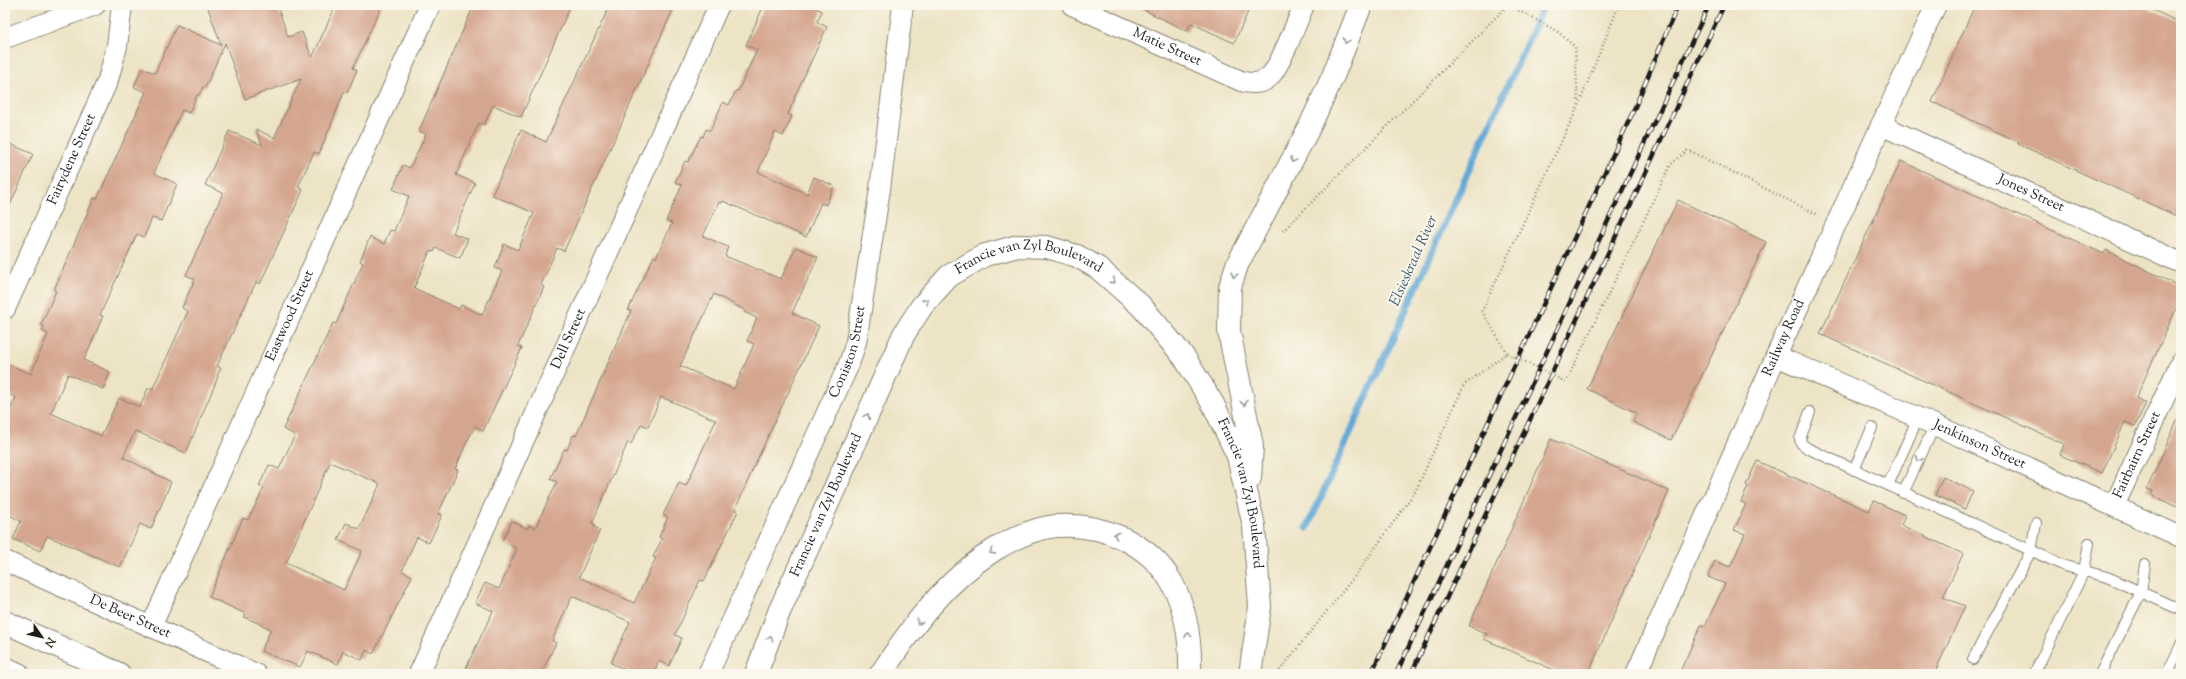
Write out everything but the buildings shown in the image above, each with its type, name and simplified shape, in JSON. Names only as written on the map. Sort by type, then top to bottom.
[{"type":"main road","points":[[1249,500],[1252,446],[1229,331],[1230,287],[1237,265],[1309,128],[1333,76],[1361,5]]},
{"type":"main road","name":"Francie van Zyl Boulevard","points":[[756,674],[779,612],[904,334],[922,306],[949,276],[985,255],[1018,246],[1047,247],[1077,256],[1098,268],[1125,290],[1141,306],[1184,357],[1213,404],[1238,456],[1254,526],[1260,607],[1250,674]]},
{"type":"main road","points":[[881,674],[942,591],[974,564],[1016,538],[1036,530],[1055,526],[1085,527],[1105,531],[1125,538],[1155,562],[1171,583],[1187,623],[1190,674]]},
{"type":"main road","points":[[5,622],[120,674]]},
{"type":"main road","points":[[5,668],[18,674]]},
{"type":"street","points":[[5,38],[95,5]]},
{"type":"street","name":"Fairydene Street","points":[[5,310],[108,80],[117,46],[122,5]]},
{"type":"street","name":"Eastwood Street","points":[[151,627],[430,5]]},
{"type":"street","name":"Dell Street","points":[[419,674],[720,5]]},
{"type":"street","name":"Coniston Street","points":[[708,674],[849,364],[856,342],[880,189],[904,5]]},
{"type":"street","name":"Matie Street","points":[[1072,5],[1241,81],[1256,84],[1263,81],[1275,70],[1304,5]]},
{"type":"street","name":"Railway Road","points":[[1636,674],[1776,356],[1936,5]]},
{"type":"street","name":"Jones Street","points":[[1881,125],[2181,263]]},
{"type":"street","name":"Jenkinson Street","points":[[1776,356],[1927,421],[2181,537]]},
{"type":"street","name":"Fairbairn Street","points":[[2114,506],[2181,362]]},
{"type":"street","name":"De Beer Street","points":[[5,561],[256,674]]},
{"type":"street","points":[[71,652],[88,663],[93,674]]},
{"type":"lane","points":[[1810,412],[1800,439],[1801,443],[1806,448],[2065,566],[2107,577],[2181,610]]},
{"type":"lane","points":[[1888,485],[1927,421]]},
{"type":"lane","points":[[1904,493],[1927,421]]},
{"type":"lane","points":[[1854,470],[1872,428]]},
{"type":"lane","points":[[1973,659],[2031,551],[2036,523]]},
{"type":"lane","points":[[2034,674],[2084,571],[2090,543]]},
{"type":"lane","points":[[2100,674],[2141,592],[2145,564]]},
{"type":"lane","points":[[2167,674],[2181,645]]},
{"type":"path","points":[[1281,233],[1508,5],[1557,31],[1575,47],[1578,106]]},
{"type":"path","points":[[1619,5],[1578,106],[1482,311],[1507,353],[1566,382],[1671,164],[1688,150],[1836,224]]},
{"type":"path","points":[[1277,674],[1358,572],[1415,492],[1464,385],[1507,353]]},
{"type":"waterway","name":"Elsieskraal River","points":[[1307,528],[1544,5]]},
{"type":"railway","points":[[1371,674],[1632,114],[1678,5]]},
{"type":"railway","points":[[1396,674],[1709,5]]},
{"type":"railway","points":[[1411,674],[1724,5]]}]
